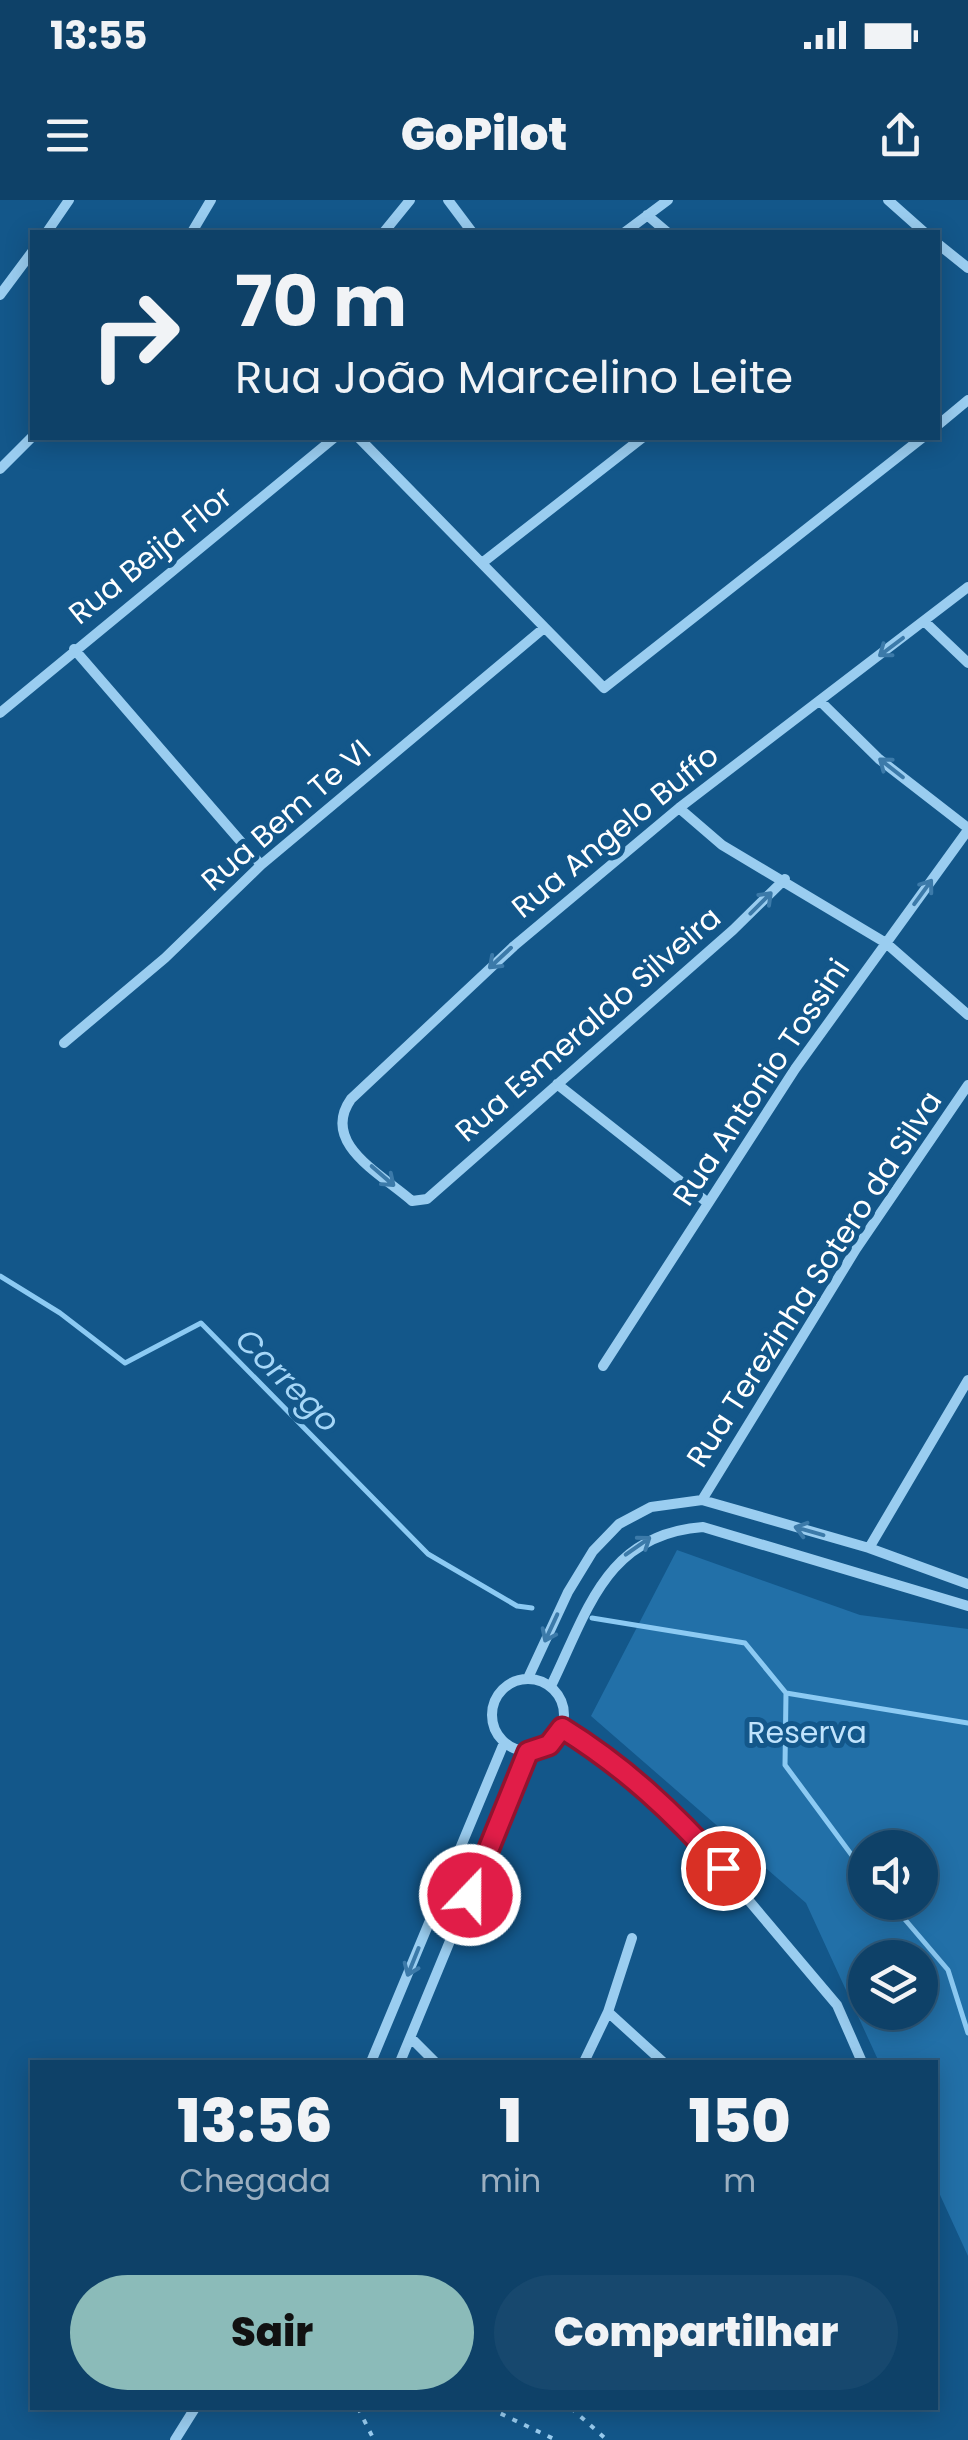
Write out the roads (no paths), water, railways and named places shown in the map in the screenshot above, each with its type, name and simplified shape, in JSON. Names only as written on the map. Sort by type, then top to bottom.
[{"type":"street","points":[[48,230],[69,200]]},
{"type":"street","points":[[193,230],[211,200]]},
{"type":"street","points":[[386,230],[410,200]]},
{"type":"street","points":[[448,200],[470,230]]},
{"type":"street","points":[[628,230],[668,200]]},
{"type":"street","points":[[888,200],[922,230]]},
{"type":"street","points":[[647,215],[665,230]]},
{"type":"street","points":[[940,246],[968,268]]},
{"type":"street","points":[[0,295],[30,255]]},
{"type":"street","points":[[940,423],[968,400]]},
{"type":"street","points":[[0,468],[30,439]]},
{"type":"street","name":"Rua Beija Flor","points":[[0,713],[332,440]]},
{"type":"street","points":[[364,440],[604,688],[916,440]]},
{"type":"street","points":[[482,563],[639,440]]},
{"type":"street","name":"Rua Angelo Buffo","points":[[420,1203],[348,1146],[338,1130],[340,1115],[350,1099],[514,946],[680,808],[968,587]]},
{"type":"street","points":[[924,621],[968,663]]},
{"type":"street","name":"Rua Bem Te VI","points":[[64,1043],[165,958],[261,865],[544,628]]},
{"type":"street","points":[[74,649],[261,865]]},
{"type":"street","points":[[820,702],[879,759],[968,829]]},
{"type":"street","points":[[680,808],[722,845],[786,879],[886,943],[968,1015]]},
{"type":"street","name":"Rua Antonio Tossini","points":[[603,1366],[794,1069],[968,829]]},
{"type":"street","name":"Rua Esmeraldo Silveira","points":[[420,1203],[786,879]]},
{"type":"street","points":[[558,1084],[708,1202]]},
{"type":"street","name":"Rua Terezinha Sotero da Silva","points":[[702,1500],[856,1249],[968,1086]]},
{"type":"street","points":[[868,1548],[968,1380]]},
{"type":"street","points":[[528,1678],[568,1592],[593,1551],[619,1524],[652,1507],[702,1500],[868,1548],[968,1584]]},
{"type":"street","points":[[551,1686],[614,1564],[640,1542],[668,1529],[703,1527],[968,1606]]},
{"type":"street","points":[[528,1678],[551,1686],[564,1705],[562,1728],[549,1745],[528,1752],[504,1743],[492,1721],[496,1696],[515,1680],[528,1678]]},
{"type":"street","points":[[562,1728],[620,1764],[680,1819],[837,2005],[861,2060]]},
{"type":"street","points":[[373,2060],[504,1743]]},
{"type":"street","points":[[401,2060],[528,1752]]},
{"type":"street","points":[[585,2060],[608,2012],[632,1938]]},
{"type":"street","points":[[608,2012],[661,2060]]},
{"type":"street","points":[[411,2038],[433,2060]]},
{"type":"street","points":[[174,2440],[194,2410]]},
{"type":"waterway","name":"Corrego","points":[[0,1276],[60,1313],[125,1363],[201,1323],[428,1554],[517,1606],[532,1608]]},
{"type":"waterway","name":"Corrego","points":[[592,1618],[745,1643],[786,1693],[785,1765],[848,1850]]},
{"type":"waterway","points":[[786,1693],[968,1723]]},
{"type":"waterway","name":"Corrego","points":[[905,1920],[948,1970],[968,2033]]},
{"type":"park label","name":"Reserva","points":[[807,1732]]}]
